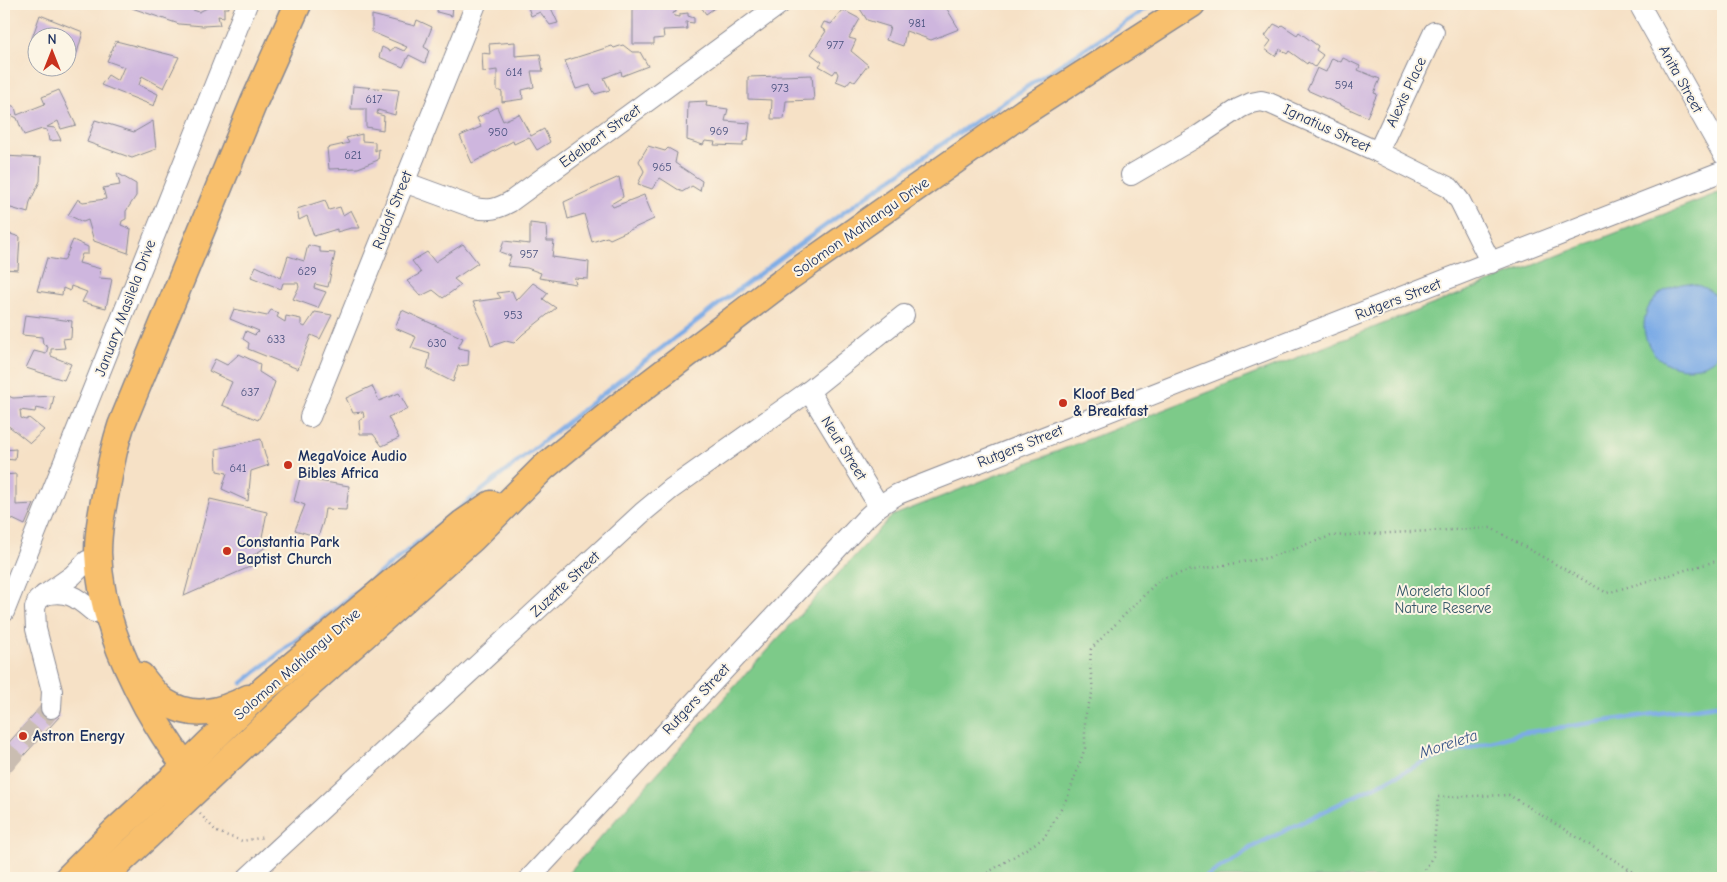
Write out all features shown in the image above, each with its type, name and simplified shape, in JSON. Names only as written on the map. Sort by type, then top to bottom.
[{"type":"main road","points":[[188,784],[151,744],[124,696],[108,660],[94,612],[88,577],[87,561],[90,514],[97,478],[118,435],[254,102],[298,4]]},
{"type":"main road","name":"Solomon Mahlangu Drive","points":[[103,878],[188,784],[264,689],[463,522],[543,468],[618,407],[789,277],[1024,112],[1192,4]]},
{"type":"main road","points":[[118,435],[100,517],[98,551],[100,580],[108,616],[132,680],[188,784]]},
{"type":"main road","name":"Solomon Mahlangu Drive","points":[[68,878],[114,831],[188,784],[289,703],[472,539],[543,468]]},
{"type":"main road","points":[[116,641],[150,687],[164,702],[182,710],[219,711],[264,689]]},
{"type":"street","name":"January Masilela Drive","points":[[4,612],[247,4]]},
{"type":"street","name":"Rudolf Street","points":[[310,417],[476,4]]},
{"type":"street","name":"Edelbert Street","points":[[404,182],[475,208],[483,210],[498,209],[780,4]]},
{"type":"street","name":"Anita Street","points":[[1639,4],[1723,154]]},
{"type":"street","name":"Alexis Place","points":[[1378,152],[1434,32]]},
{"type":"street","name":"Ignatius Street","points":[[1131,175],[1240,108],[1261,101],[1279,106],[1450,188],[1460,201],[1491,263]]},
{"type":"street","name":"Rutgers Street","points":[[530,878],[866,518],[879,506],[898,494],[1723,171]]},
{"type":"street","name":"Zuzette Street","points":[[247,878],[642,513],[671,489],[809,391],[904,315]]},
{"type":"street","name":"Neut Street","points":[[809,391],[879,506]]},
{"type":"street","points":[[51,708],[52,691],[34,618],[35,608],[38,600],[72,576],[87,561]]},
{"type":"street","points":[[44,595],[62,592],[72,595],[94,612]]},
{"type":"path","points":[[979,878],[1044,838],[1068,796],[1085,748],[1085,717],[1093,690],[1090,666],[1091,649],[1160,579],[1188,571],[1266,558],[1331,536],[1491,528],[1607,593],[1723,559]]},
{"type":"path","points":[[188,784],[217,832],[242,841],[268,836]]},
{"type":"path","points":[[1420,878],[1433,856],[1438,797],[1509,795],[1643,878]]},
{"type":"path","points":[[1718,878],[1723,877]]},
{"type":"green space","name":"Moreleta Kloof Nature Reserve","points":[[1723,191],[1723,878],[564,878],[769,648],[892,516]]},
{"type":"water","points":[[1688,283],[1708,290],[1723,303],[1723,346],[1718,355],[1705,365],[1677,367],[1661,360],[1650,348],[1645,332],[1645,316],[1652,301],[1666,290]]},
{"type":"building","points":[[135,4],[176,4],[199,12],[207,8],[205,4],[228,4],[229,8],[224,8],[224,17],[218,16],[220,25],[203,26],[179,24],[132,8]]},
{"type":"building","points":[[438,4],[453,4],[452,16],[437,12]]},
{"type":"building","points":[[527,4],[561,4],[551,8],[558,23],[550,25],[540,12],[531,16]]},
{"type":"building","points":[[633,4],[675,4],[676,12],[673,13],[674,16],[680,17],[680,14],[688,13],[688,16],[694,18],[694,23],[686,22],[687,29],[663,30],[664,38],[654,39],[654,44],[633,44]]},
{"type":"building","points":[[699,4],[720,4],[706,14]]},
{"type":"building","points":[[857,4],[918,4],[924,7],[923,4],[944,4],[959,29],[931,40],[906,31],[903,46],[886,40],[890,27],[867,20]]},
{"type":"building","points":[[843,10],[860,19],[849,38],[856,40],[851,51],[868,65],[855,82],[851,79],[846,85],[836,81],[838,74],[836,70],[833,74],[819,66],[822,62],[811,54],[826,31],[821,28],[824,22],[831,24]]},
{"type":"building","points":[[40,15],[73,28],[35,28]]},
{"type":"building","points":[[372,15],[415,26],[417,20],[432,27],[424,47],[429,50],[425,63],[409,55],[403,67],[379,57],[382,47],[390,51],[395,47],[404,51],[407,47],[372,32]]},
{"type":"building","points":[[1274,24],[1280,27],[1282,25],[1297,35],[1299,32],[1318,46],[1316,50],[1323,55],[1315,67],[1308,62],[1307,64],[1289,51],[1287,54],[1280,49],[1275,56],[1265,49],[1271,41],[1265,36]]},
{"type":"building","points":[[78,30],[83,32],[78,50]]},
{"type":"building","points":[[116,41],[179,57],[164,88],[142,76],[139,85],[158,94],[154,106],[101,85],[108,75],[118,81],[124,67],[107,61]]},
{"type":"building","points":[[515,42],[515,56],[540,54],[543,71],[531,71],[534,87],[522,90],[523,99],[502,102],[502,92],[497,90],[497,70],[483,72],[482,53],[490,54],[489,44]]},
{"type":"building","points":[[623,45],[632,52],[640,52],[648,66],[622,76],[621,71],[604,78],[610,90],[595,94],[590,85],[576,89],[565,61],[612,46],[614,48]]},
{"type":"building","points":[[1332,58],[1341,62],[1343,58],[1360,66],[1358,70],[1380,79],[1374,93],[1377,94],[1367,117],[1307,90],[1317,68],[1326,72]]},
{"type":"building","points":[[812,75],[814,100],[786,101],[784,119],[771,119],[772,100],[748,99],[748,77]]},
{"type":"building","points":[[353,86],[399,90],[395,115],[378,110],[377,114],[384,116],[383,130],[366,127],[366,109],[351,109]]},
{"type":"building","points":[[59,90],[76,125],[61,129],[58,121],[47,127],[55,128],[61,140],[49,141],[47,130],[42,129],[24,135],[17,118],[11,115],[9,123],[4,122],[4,102],[15,107],[17,115],[45,104],[42,97]]},
{"type":"building","points":[[707,101],[706,106],[728,109],[725,121],[750,123],[748,140],[743,142],[743,146],[714,145],[715,142],[705,141],[703,145],[687,140],[688,102]]},
{"type":"building","points":[[497,107],[503,121],[519,114],[531,136],[544,129],[550,142],[537,150],[529,137],[514,144],[513,141],[472,163],[460,136],[481,127],[477,118]]},
{"type":"building","points":[[95,120],[134,132],[153,121],[156,149],[132,158],[87,142]]},
{"type":"building","points":[[362,134],[362,141],[375,142],[375,151],[379,149],[378,160],[358,168],[329,169],[327,148],[349,143],[346,138]]},
{"type":"building","points":[[648,146],[665,151],[668,148],[677,153],[675,163],[702,181],[700,191],[692,186],[682,192],[660,178],[652,189],[638,184],[644,171],[639,161]]},
{"type":"building","points":[[4,156],[41,158],[40,181],[30,202],[28,213],[4,206],[8,185],[4,184]]},
{"type":"building","points":[[117,173],[136,184],[136,196],[126,211],[126,219],[122,221],[121,225],[131,229],[128,253],[94,241],[88,220],[83,222],[68,215],[78,199],[83,202],[106,199],[103,188],[120,185]]},
{"type":"building","points":[[619,177],[623,197],[611,204],[613,207],[644,195],[654,219],[610,239],[607,237],[592,242],[584,214],[568,219],[564,202]]},
{"type":"building","points":[[325,200],[329,210],[340,207],[343,215],[351,210],[360,228],[351,228],[337,232],[337,229],[314,236],[307,216],[299,220],[297,209]]},
{"type":"building","points":[[530,223],[546,225],[547,241],[554,241],[552,257],[589,262],[588,279],[574,278],[576,284],[539,278],[541,273],[527,268],[507,266],[511,256],[500,252],[504,241],[530,244]]},
{"type":"building","points":[[4,232],[20,237],[18,270],[4,269]]},
{"type":"building","points":[[73,240],[88,247],[88,254],[82,254],[79,263],[101,269],[99,278],[112,279],[106,308],[82,302],[87,292],[71,286],[70,291],[63,288],[62,295],[37,291],[47,258],[64,261]]},
{"type":"building","points":[[463,244],[478,263],[454,279],[461,285],[443,298],[433,290],[421,296],[407,281],[421,273],[412,261],[427,252],[435,262]]},
{"type":"building","points":[[308,245],[320,248],[320,252],[335,253],[328,287],[315,284],[314,288],[326,292],[318,308],[293,299],[299,287],[298,283],[283,283],[281,289],[251,277],[256,266],[281,278],[288,256],[304,261]]},
{"type":"building","points":[[533,283],[548,293],[543,299],[556,308],[514,343],[506,341],[491,346],[483,322],[473,302],[501,298],[497,293],[512,291],[516,301]]},
{"type":"building","points":[[234,309],[267,316],[271,310],[279,313],[277,317],[285,322],[286,316],[301,319],[301,325],[305,327],[315,312],[332,315],[320,339],[311,335],[298,369],[248,349],[249,343],[243,339],[246,331],[255,335],[259,331],[230,319]]},
{"type":"building","points":[[402,310],[463,338],[458,348],[469,350],[468,365],[458,366],[453,382],[427,369],[430,354],[411,348],[416,337],[395,328]]},
{"type":"building","points":[[25,315],[72,321],[71,338],[63,339],[65,348],[51,349],[51,356],[71,364],[64,380],[26,368],[34,351],[46,354],[48,347],[43,344],[42,337],[22,335]]},
{"type":"building","points":[[239,354],[260,364],[259,372],[275,382],[268,402],[258,420],[222,405],[232,382],[209,371],[215,359],[227,365]]},
{"type":"building","points":[[372,386],[379,401],[399,393],[408,409],[388,417],[399,438],[382,446],[373,434],[360,434],[359,421],[364,417],[363,412],[353,413],[346,398]]},
{"type":"building","points":[[4,394],[13,398],[54,396],[51,411],[36,408],[35,412],[20,410],[21,418],[26,420],[29,418],[44,430],[30,443],[10,427],[4,425]]},
{"type":"building","points":[[261,439],[269,465],[251,471],[248,501],[222,489],[227,473],[217,471],[216,449]]},
{"type":"building","points":[[16,449],[15,460],[4,459],[4,450]]},
{"type":"building","points":[[16,474],[16,505],[34,504],[25,525],[4,515],[4,475]]},
{"type":"building","points":[[300,478],[349,486],[346,510],[325,509],[318,537],[295,530],[305,505],[294,501]]},
{"type":"building","name":"Constantia Park Baptist Church","points":[[210,499],[267,512],[262,537],[269,545],[249,558],[254,565],[184,596]]},
{"type":"building","points":[[45,702],[60,716],[5,776],[4,748]]},
{"type":"waterway","points":[[242,683],[566,423],[762,272],[907,168],[1153,4]]},
{"type":"waterway","name":"Moreleta","points":[[1205,878],[1252,847],[1428,760],[1522,733],[1723,704]]},
{"type":"tunnel","points":[[4,765],[51,708]]},
{"type":"place","name":"Kloof Bed & Breakfast","points":[[1063,403]]},
{"type":"place","name":"MegaVoice Audio Bibles Africa","points":[[288,465]]},
{"type":"place","name":"Constantia Park Baptist Church","points":[[227,551]]},
{"type":"place","name":"Astron Energy","points":[[23,736]]}]
